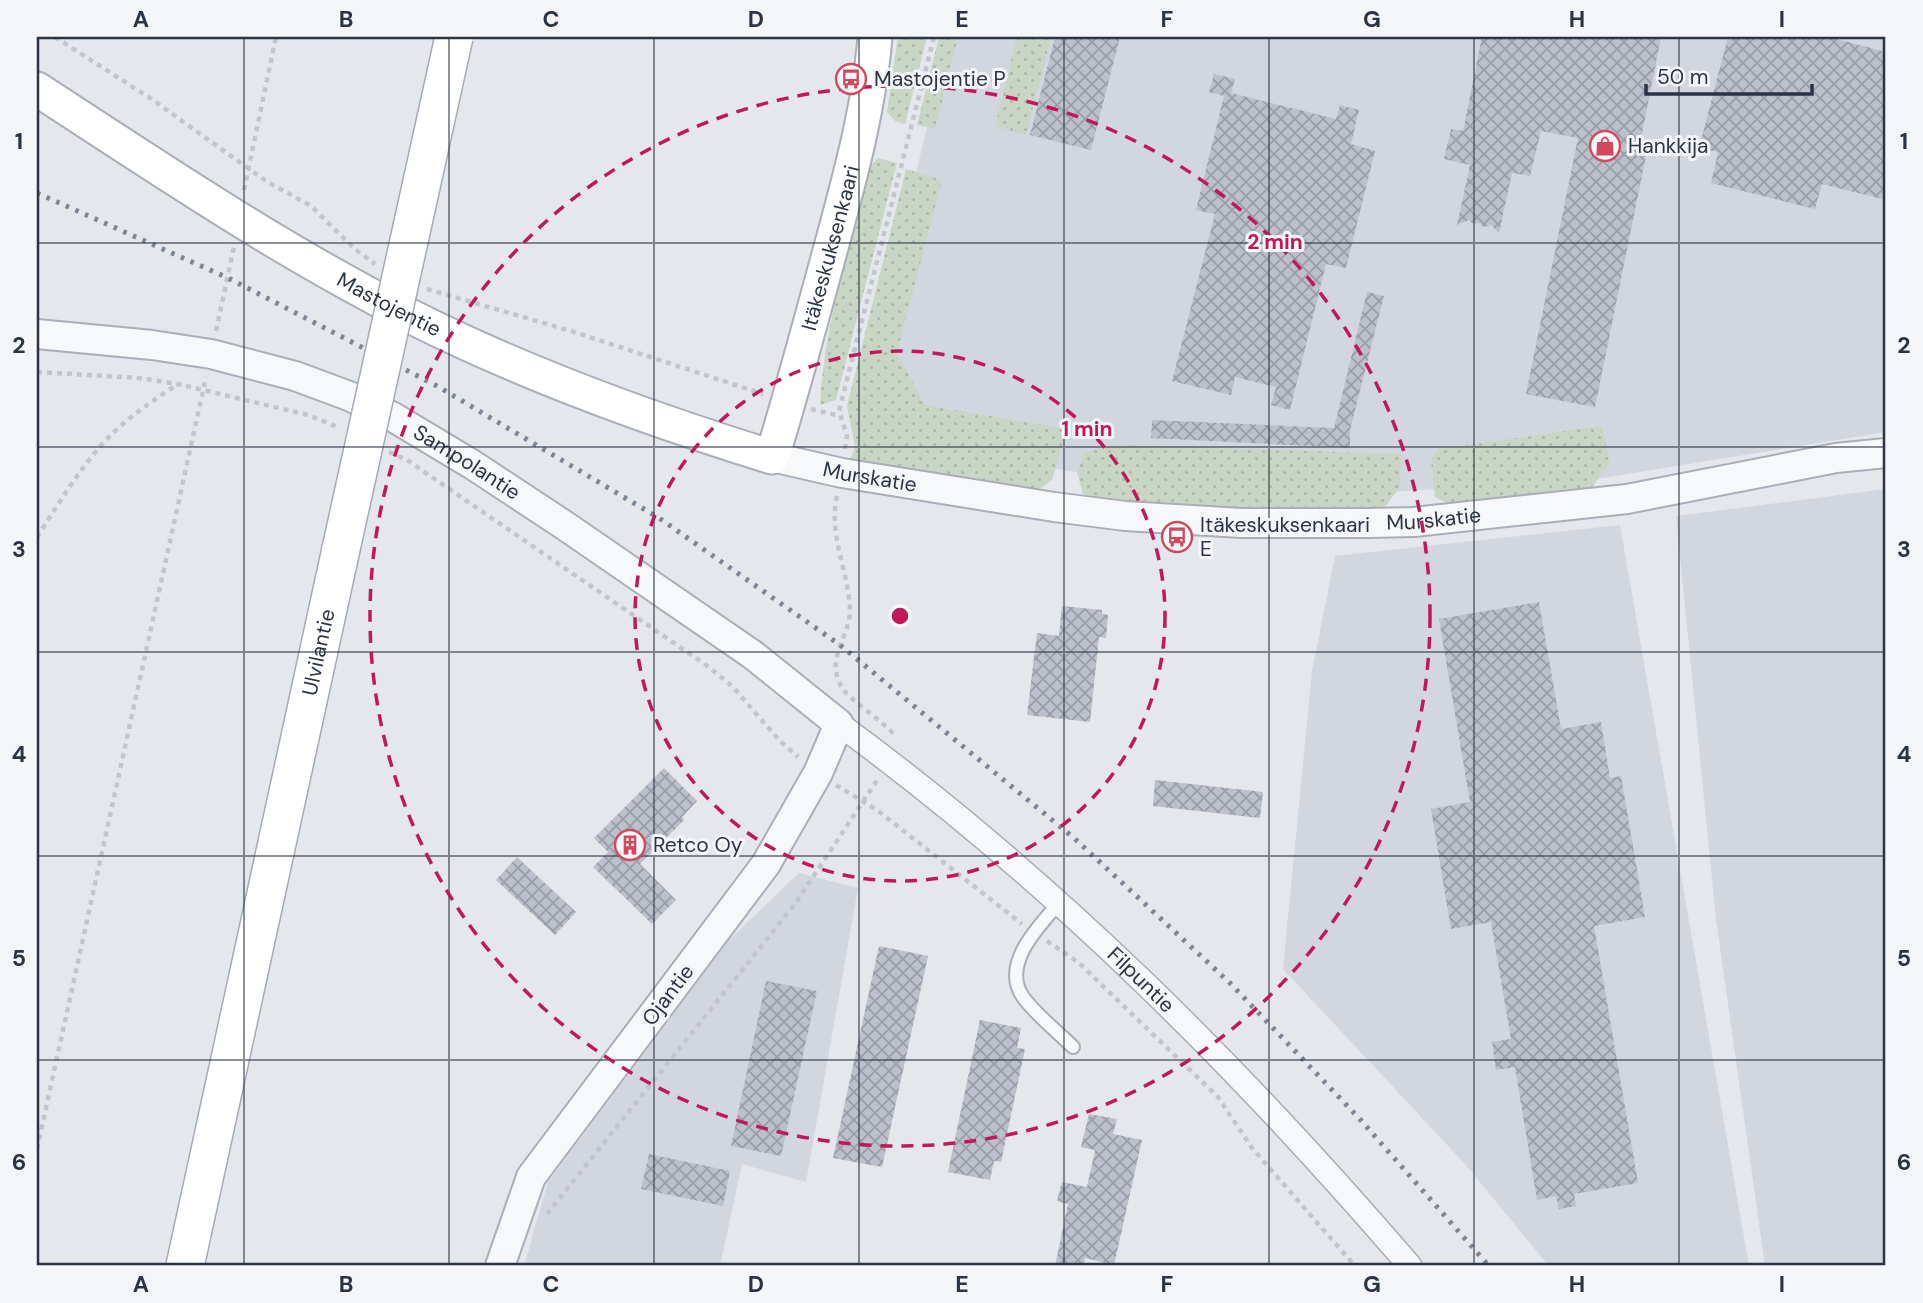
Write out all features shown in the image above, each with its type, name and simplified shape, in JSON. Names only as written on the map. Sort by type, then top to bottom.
[{"type":"main road","name":"Ulvilantie","points":[[185,1266],[454,37]]},
{"type":"main road","name":"Itäkeskuksenkaari","points":[[772,457],[842,204],[872,74],[875,37]]},
{"type":"main road","name":"Mastojentie","points":[[37,89],[239,221],[413,318],[506,361],[680,428],[772,457]]},
{"type":"street","name":"Sampolantie","points":[[37,334],[152,345],[211,354],[295,376],[349,396],[393,417],[565,525],[753,655],[839,724]]},
{"type":"street","name":"Murskatie","points":[[772,457],[842,473],[1054,508],[1125,516],[1242,523],[1369,523],[1414,522],[1627,499],[1836,458],[1886,453]]},
{"type":"street","name":"Filpuntie","points":[[839,724],[951,809],[1060,902],[1171,1008],[1272,1112],[1410,1266]]},
{"type":"street","name":"Ojantie","points":[[500,1266],[531,1177],[766,864],[818,773],[839,724]]},
{"type":"lane","points":[[1060,902],[1034,932],[1017,963],[1016,979],[1022,996],[1073,1047]]},
{"type":"path","points":[[37,1149],[204,390],[275,37]]},
{"type":"path","points":[[543,1222],[548,1211],[795,904],[902,745],[889,728],[842,688],[834,667],[848,625],[850,608],[836,538],[834,507],[847,436],[839,411],[934,37]]},
{"type":"path","points":[[37,372],[139,378],[178,384],[308,415],[352,433]]},
{"type":"path","points":[[37,537],[105,441],[139,410],[178,384]]},
{"type":"path","points":[[386,450],[407,460],[706,665],[732,685],[780,741],[818,773],[877,810],[1002,910],[1079,963],[1218,1097],[1252,1148],[1355,1266]]},
{"type":"shaded area","points":[[949,37],[1886,37],[1886,432],[1584,481],[1238,500],[907,443],[866,378]]},
{"type":"shaded area","points":[[1886,489],[1886,1266],[1765,1266],[1716,919],[1676,516]]},
{"type":"shaded area","points":[[1620,525],[1749,1266],[1549,1266],[1465,1164],[1283,969],[1312,671],[1335,556]]},
{"type":"shaded area","points":[[799,873],[858,888],[806,1182],[742,1164],[720,1266],[524,1266],[548,1182],[729,940]]},
{"type":"green space","points":[[898,37],[927,37],[905,124],[895,121],[887,112]]},
{"type":"green space","points":[[939,37],[958,37],[935,129],[917,125]]},
{"type":"green space","points":[[1017,37],[1051,37],[1026,135],[995,126]]},
{"type":"green space","points":[[878,158],[897,163],[836,400],[820,405],[822,375],[839,286],[868,168]]},
{"type":"green space","points":[[906,169],[942,180],[897,353],[925,405],[1067,429],[1052,480],[1033,494],[850,462],[855,446],[847,406]]},
{"type":"green space","points":[[1602,426],[1610,463],[1589,491],[1453,506],[1435,497],[1431,460],[1438,449]]},
{"type":"green space","points":[[1119,445],[1401,454],[1400,487],[1384,508],[1332,512],[1131,505],[1083,494],[1077,472],[1085,452]]},
{"type":"building","points":[[1055,37],[1120,37],[1091,150],[1030,135]]},
{"type":"building","points":[[1482,37],[1661,37],[1639,149],[1647,151],[1595,407],[1526,394],[1578,138],[1541,131],[1530,176],[1512,173],[1499,233],[1491,225],[1484,227],[1469,220],[1457,225],[1470,165],[1444,159],[1451,129],[1463,131]]},
{"type":"building","points":[[1728,37],[1829,37],[1886,52],[1886,200],[1822,184],[1815,209],[1711,183],[1718,152],[1699,148]]},
{"type":"building","points":[[1214,74],[1235,79],[1231,93],[1336,119],[1340,105],[1359,110],[1351,144],[1375,151],[1346,268],[1326,264],[1290,410],[1271,405],[1276,387],[1235,377],[1231,395],[1172,381],[1215,214],[1196,210],[1224,96],[1209,92]]},
{"type":"building","points":[[1367,292],[1384,296],[1350,430],[1350,448],[1151,438],[1152,420],[1334,428]]},
{"type":"building","points":[[1539,602],[1561,729],[1601,722],[1610,778],[1621,776],[1645,917],[1594,926],[1638,1183],[1574,1194],[1576,1206],[1559,1209],[1556,1196],[1537,1200],[1515,1067],[1496,1070],[1492,1042],[1511,1039],[1491,922],[1451,929],[1431,809],[1470,802],[1439,619]]},
{"type":"building","points":[[1062,606],[1102,610],[1102,614],[1108,615],[1106,638],[1099,637],[1090,722],[1027,715],[1037,633],[1059,636]]},
{"type":"building","name":"Retco Oy","points":[[664,768],[697,801],[682,817],[684,820],[640,864],[676,900],[652,924],[593,867],[608,852],[594,838]]},
{"type":"building","points":[[1155,780],[1263,792],[1260,818],[1153,806]]},
{"type":"building","points":[[517,857],[576,912],[555,935],[496,880]]},
{"type":"building","points":[[879,946],[928,956],[882,1167],[833,1158]]},
{"type":"building","points":[[766,981],[817,991],[781,1156],[731,1146]]},
{"type":"building","points":[[980,1020],[1021,1028],[1017,1048],[1025,1049],[1001,1162],[994,1161],[990,1180],[948,1172]]},
{"type":"building","points":[[1089,1114],[1117,1119],[1113,1134],[1142,1140],[1114,1265],[1085,1258],[1084,1266],[1055,1266],[1068,1204],[1057,1201],[1062,1182],[1087,1187],[1095,1150],[1081,1147]]},
{"type":"building","points":[[649,1154],[730,1171],[723,1206],[641,1189]]},
{"type":"railway","points":[[37,193],[228,278],[437,386],[659,518],[840,645],[1074,838],[1230,983],[1358,1117],[1489,1266]]},
{"type":"place","name":"Mastojentie P","points":[[851,79]]},
{"type":"place","name":"Hankkija","points":[[1605,146]]},
{"type":"place","name":"Itäkeskuksenkaari E","points":[[1177,537]]},
{"type":"place","name":"Retco Oy","points":[[630,845]]}]
